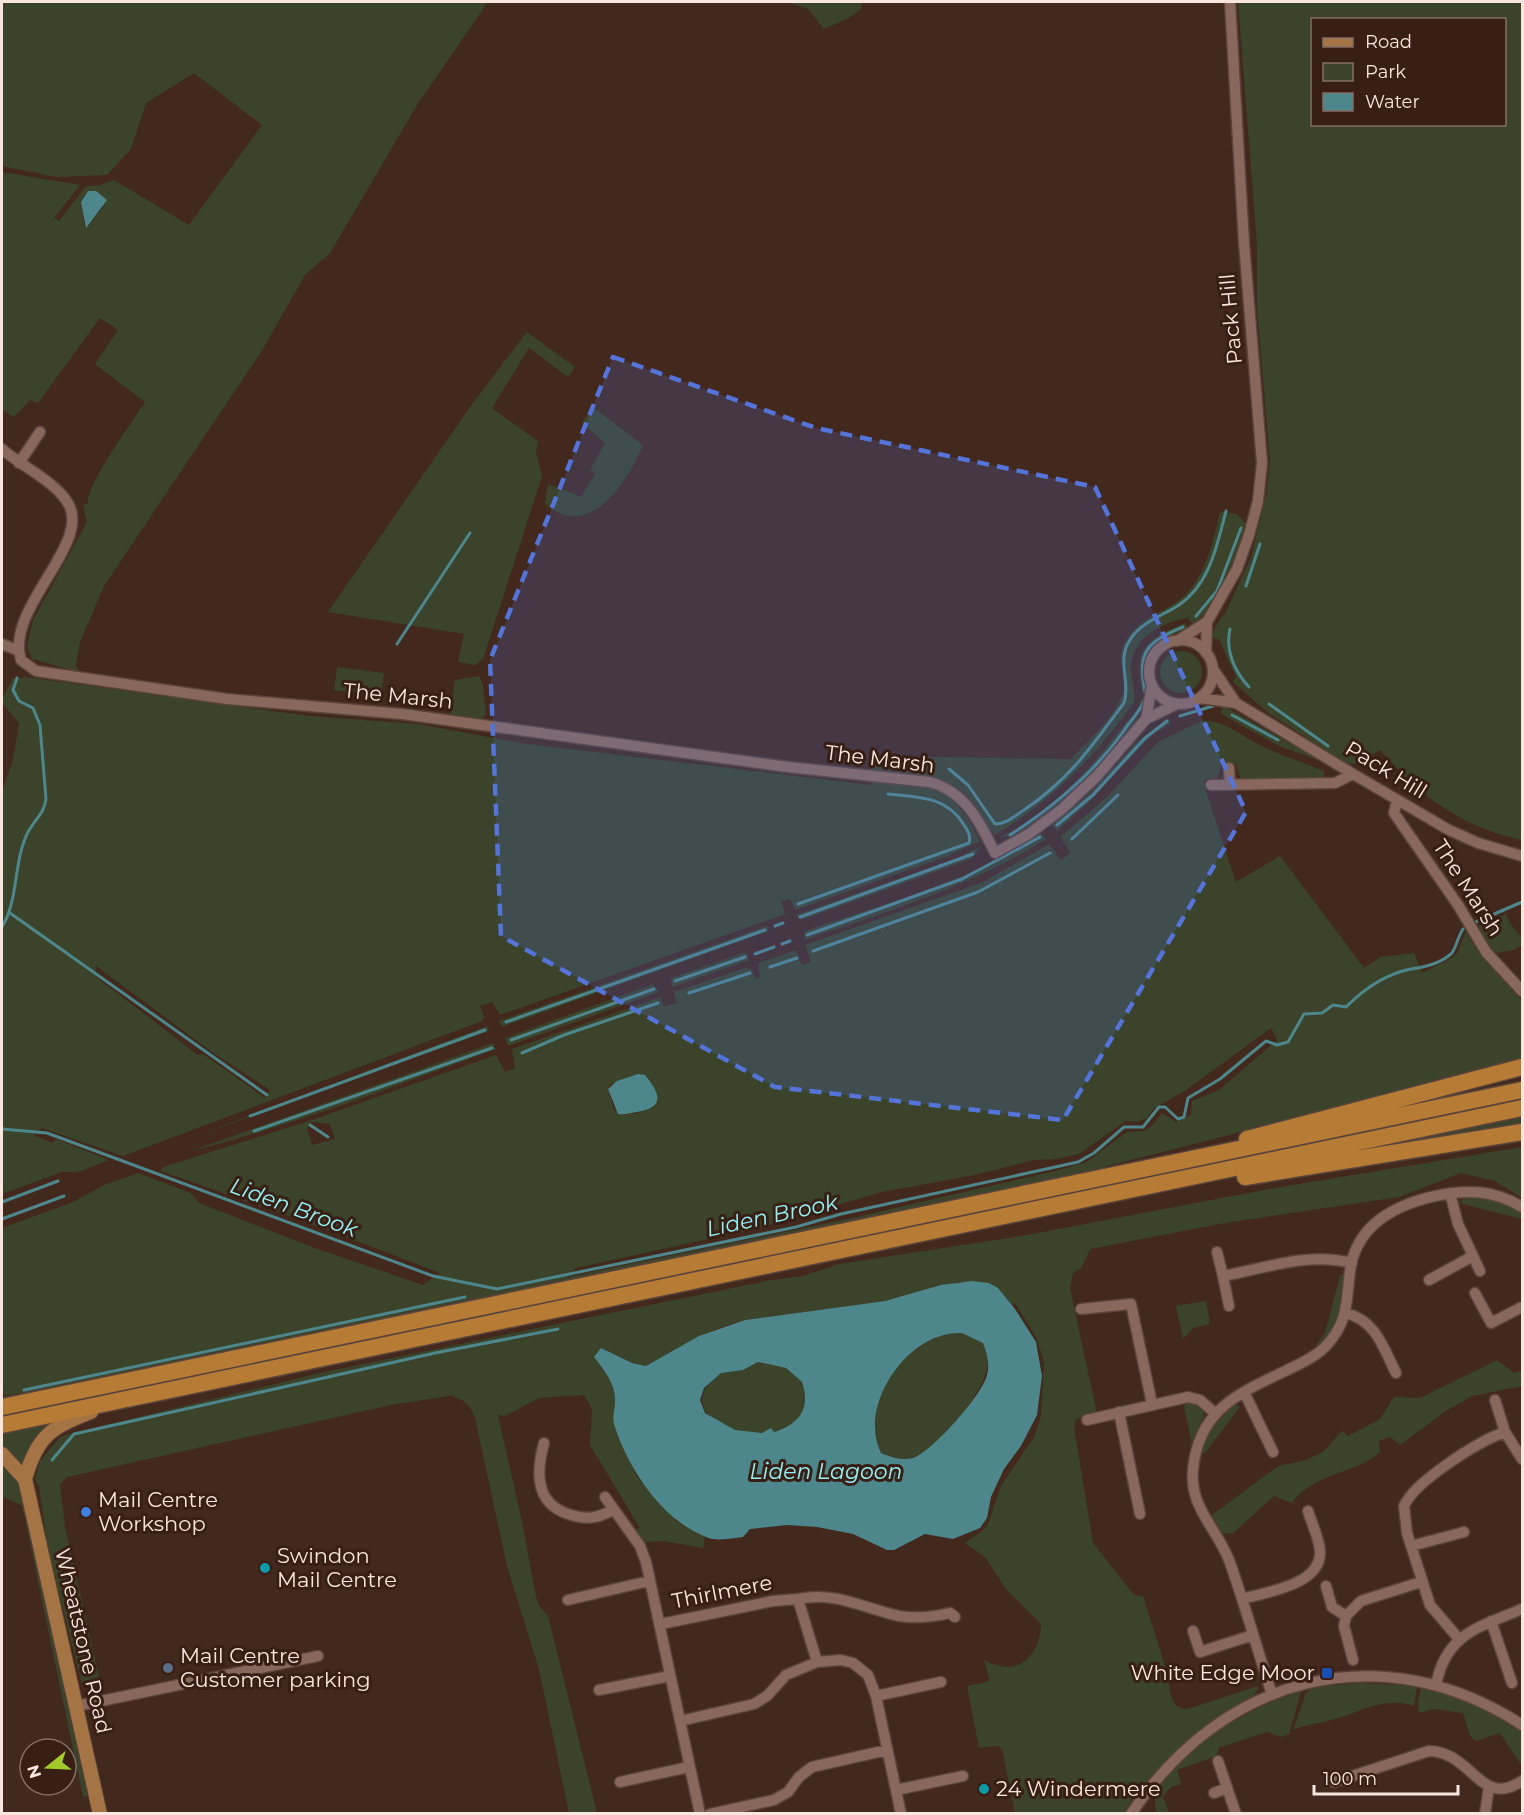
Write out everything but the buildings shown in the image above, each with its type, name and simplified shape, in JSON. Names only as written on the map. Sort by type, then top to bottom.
[{"type":"highway","points":[[1140,1171],[1287,1128],[1522,1066]]},
{"type":"highway","points":[[2,1407],[1522,1090]]},
{"type":"highway","points":[[2,1425],[1522,1108]]},
{"type":"highway","points":[[1146,1188],[1225,1181],[1522,1132]]},
{"type":"main road","points":[[2,1454],[25,1479],[36,1449],[54,1428],[134,1397]]},
{"type":"main road","name":"Wheatstone Road","points":[[25,1479],[100,1814]]},
{"type":"main road","points":[[94,1814],[95,1792]]},
{"type":"street","name":"Pack Hill","points":[[1206,653],[1207,622],[1241,560],[1258,501],[1262,463],[1244,243],[1230,2]]},
{"type":"street","points":[[19,463],[40,432]]},
{"type":"street","points":[[2,449],[62,494],[71,507],[73,519],[65,547],[21,628],[19,651],[2,644]]},
{"type":"street","name":"Pack Hill","points":[[1177,641],[1207,622]]},
{"type":"street","points":[[1177,641],[1195,644],[1206,653],[1213,669],[1210,685],[1200,698],[1190,703],[1177,704],[1146,719],[1152,685],[1149,670],[1154,656],[1165,645],[1177,641]]},
{"type":"street","name":"The Marsh","points":[[19,651],[24,664],[36,671],[162,690],[272,704],[402,714],[770,765],[928,782],[942,786],[960,797],[975,816],[995,853],[1044,823],[1077,796],[1146,719]]},
{"type":"street","name":"Pack Hill","points":[[1213,669],[1236,703]]},
{"type":"street","points":[[1152,685],[1161,698],[1177,704]]},
{"type":"street","name":"Pack Hill","points":[[1200,698],[1236,703],[1397,800],[1461,835],[1522,856]]},
{"type":"street","points":[[1229,768],[1230,785]]},
{"type":"street","points":[[1211,785],[1335,783],[1353,774]]},
{"type":"street","name":"The Marsh","points":[[1397,800],[1394,813],[1458,905],[1481,945],[1522,992]]},
{"type":"street","points":[[1272,1694],[1227,1556],[1199,1509],[1192,1487],[1195,1452],[1206,1426],[1221,1406],[1322,1350],[1336,1333],[1346,1313],[1352,1263],[1364,1236],[1382,1216],[1402,1205],[1449,1193],[1480,1191],[1504,1196],[1522,1207]]},
{"type":"street","points":[[1449,1193],[1458,1224],[1480,1271]]},
{"type":"street","points":[[1217,1252],[1229,1306]]},
{"type":"street","points":[[1429,1280],[1473,1256]]},
{"type":"street","points":[[1223,1275],[1311,1259],[1326,1258],[1352,1263]]},
{"type":"street","points":[[1475,1293],[1493,1327],[1522,1307]]},
{"type":"street","points":[[1081,1310],[1131,1304],[1152,1404]]},
{"type":"street","points":[[1346,1313],[1366,1321],[1373,1328],[1396,1373]]},
{"type":"street","points":[[1244,1392],[1273,1452]]},
{"type":"street","points":[[1087,1420],[1152,1404],[1194,1398],[1215,1413]]},
{"type":"street","points":[[1495,1400],[1505,1432],[1522,1459]]},
{"type":"street","points":[[1119,1412],[1140,1514]]},
{"type":"street","points":[[1459,1639],[1436,1615],[1421,1582],[1403,1516],[1404,1506],[1409,1497],[1425,1481],[1471,1449],[1505,1432]]},
{"type":"street","points":[[544,1443],[539,1472],[549,1505],[554,1509],[590,1519],[613,1510]]},
{"type":"street","points":[[605,1497],[640,1546],[661,1624],[700,1814]]},
{"type":"street","points":[[1242,1599],[1294,1583],[1316,1568],[1319,1549],[1308,1511]]},
{"type":"street","points":[[1411,1546],[1464,1532]]},
{"type":"street","points":[[568,1600],[650,1581]]},
{"type":"street","points":[[1353,1660],[1344,1626],[1346,1616],[1362,1601],[1421,1582]]},
{"type":"street","points":[[1326,1586],[1332,1607],[1346,1616]]},
{"type":"street","points":[[798,1599],[820,1596],[838,1597],[897,1615],[926,1618],[950,1613],[955,1617]]},
{"type":"street","name":"Thirlmere","points":[[661,1624],[773,1601],[798,1599],[817,1662]]},
{"type":"street","points":[[1436,1685],[1444,1658],[1459,1639],[1491,1621],[1522,1609]]},
{"type":"street","points":[[1491,1621],[1512,1683]]},
{"type":"street","points":[[1193,1631],[1195,1654],[1253,1635]]},
{"type":"street","points":[[77,1706],[318,1656]]},
{"type":"street","points":[[680,1721],[754,1704],[767,1696],[786,1675],[817,1662],[841,1660],[858,1666],[868,1675],[876,1696],[901,1814]]},
{"type":"street","points":[[599,1690],[670,1676]]},
{"type":"street","points":[[1136,1812],[1166,1768],[1193,1741],[1233,1713],[1272,1694],[1342,1678],[1390,1678],[1436,1685],[1481,1702],[1522,1725]]},
{"type":"street","points":[[876,1696],[941,1682]]},
{"type":"street","points":[[710,1814],[764,1803],[783,1796],[799,1777],[812,1767],[887,1750]]},
{"type":"street","points":[[1334,1782],[1350,1782],[1423,1752],[1442,1752],[1461,1761],[1489,1787],[1507,1788],[1522,1781]]},
{"type":"street","points":[[1218,1761],[1236,1814]]},
{"type":"street","points":[[620,1782],[637,1773],[689,1767]]},
{"type":"street","points":[[896,1790],[963,1776]]},
{"type":"street","points":[[1485,1814],[1489,1787]]},
{"type":"street","points":[[1214,1793],[1227,1788]]},
{"type":"highlighted area","points":[[613,357],[816,428],[1095,487],[1246,812],[1063,1120],[775,1087],[501,936],[490,660]]},
{"type":"green space","points":[[2,2],[488,2],[417,105],[330,253],[305,275],[261,352],[104,586],[80,642],[76,665],[79,672],[32,659],[27,646],[33,620],[87,522],[83,505],[88,503],[94,482],[145,402],[95,364],[118,330],[100,318],[38,403],[30,400],[14,417],[2,410],[2,172],[80,185],[54,218],[59,221],[86,186],[100,185],[114,180],[189,225],[262,125],[194,73],[146,103],[131,149],[107,175],[56,177],[2,166]],"holes":[[[88,191],[96,191],[103,207],[85,228],[81,202]]]},
{"type":"green space","points":[[788,2],[862,2],[861,9],[847,19],[824,29],[808,9]]},
{"type":"green space","points":[[1238,2],[1522,2],[1522,840],[1479,827],[1443,807],[1411,782],[1380,750],[1357,764],[1346,763],[1267,712],[1233,682],[1236,677],[1219,640],[1212,637],[1251,557],[1266,496],[1270,462],[1257,306],[1257,244]]},
{"type":"green space","points":[[527,332],[575,367],[568,377],[529,348],[492,408],[538,441],[536,452],[542,476],[483,659],[475,665],[458,662],[464,634],[328,612],[470,407]]},
{"type":"green space","points":[[593,407],[643,445],[623,482],[603,504],[592,512],[579,516],[562,514],[545,504],[548,484],[581,497],[595,474],[590,470],[605,443],[582,423]]},
{"type":"green space","points":[[1220,511],[1237,514],[1246,524],[1238,552],[1220,592],[1193,625],[1188,618],[1178,620],[1160,627],[1143,639],[1133,656],[1131,666],[1135,693],[1134,703],[1088,759],[1054,792],[1016,822],[995,835],[968,797],[948,783],[923,776],[872,773],[873,756],[1071,759],[1101,727],[1120,700],[1124,685],[1121,654],[1131,633],[1144,621],[1182,598],[1197,580],[1211,546]]},
{"type":"green space","points":[[1185,623],[1187,628],[1162,640],[1150,650],[1146,666],[1148,694],[1143,694],[1139,667],[1145,648],[1160,635]]},
{"type":"green space","points":[[1181,651],[1195,658],[1202,672],[1195,686],[1181,693],[1167,686],[1160,672],[1167,658]]},
{"type":"green space","points":[[337,667],[384,673],[381,696],[334,690]]},
{"type":"green space","points":[[479,676],[483,686],[486,714],[482,719],[450,716],[455,680]]},
{"type":"green space","points":[[25,677],[309,716],[418,724],[527,744],[871,785],[872,781],[910,785],[938,792],[949,798],[960,808],[980,841],[948,856],[795,910],[790,899],[781,901],[785,914],[500,1015],[492,1002],[480,1006],[484,1017],[482,1021],[123,1156],[42,1128],[34,1135],[52,1143],[56,1139],[109,1160],[78,1172],[62,1172],[2,1194],[2,791],[13,760],[19,723],[2,700],[12,679]],"holes":[[[96,966],[212,1052],[270,1090],[265,1098],[203,1054],[198,1055],[96,977]]]},
{"type":"green space","points":[[1142,698],[1147,699],[1139,715],[1125,735],[1084,782],[1037,821],[1017,833],[1000,837],[1019,827],[1053,803],[1097,758],[1132,716]]},
{"type":"green space","points":[[1222,705],[1323,762],[1279,746],[1221,714]]},
{"type":"green space","points":[[1168,718],[1171,723],[1151,736],[1089,802],[1057,831],[1052,825],[1091,792],[1138,741]]},
{"type":"green space","points":[[1201,721],[1210,721],[1226,726],[1273,751],[1324,771],[1324,778],[1241,780],[1236,764],[1221,765],[1218,777],[1204,780],[1236,882],[1280,856],[1364,968],[1381,957],[1414,953],[1422,973],[1452,958],[1458,952],[1466,931],[1481,956],[1522,1001],[1522,1060],[1057,1179],[25,1398],[20,1393],[5,1396],[2,1388],[2,1228],[73,1202],[104,1185],[138,1173],[191,1193],[199,1203],[312,1247],[423,1285],[440,1273],[336,1233],[161,1171],[163,1167],[312,1120],[496,1055],[505,1072],[515,1068],[512,1049],[661,997],[664,1007],[677,1003],[674,992],[745,968],[752,969],[755,979],[760,977],[758,963],[796,950],[802,965],[811,962],[805,945],[983,882],[1049,844],[1061,860],[1071,853],[1060,837],[1106,798],[1158,742]],"holes":[[[1271,1028],[1277,1040],[1219,1090],[1192,1101],[1191,1115],[1176,1122],[1162,1113],[1145,1131],[1127,1132],[1086,1162],[852,1218],[567,1277],[576,1268],[759,1228],[882,1192],[975,1175],[1034,1160],[1057,1159],[1079,1154],[1126,1121],[1138,1122],[1147,1118],[1153,1109],[1186,1090]],[[649,1081],[658,1101],[637,1113],[626,1114],[614,1110],[608,1088],[610,1084]],[[312,1122],[330,1124],[335,1139],[312,1145],[307,1128]]]},
{"type":"green space","points":[[1041,833],[1046,839],[989,871],[928,897],[804,940],[805,931],[957,878],[1015,850]]},
{"type":"green space","points":[[982,846],[971,859],[801,920],[796,915],[957,858]]},
{"type":"green space","points":[[1506,914],[1509,922],[1522,938],[1522,945],[1514,950],[1495,953],[1480,933],[1479,925]]},
{"type":"green space","points":[[767,926],[769,931],[502,1027],[499,1021]]},
{"type":"green space","points":[[746,952],[749,960],[672,987],[671,978]]},
{"type":"green space","points":[[653,984],[659,992],[508,1046],[505,1038]]},
{"type":"green space","points":[[487,1026],[489,1031],[188,1139]]},
{"type":"green space","points":[[493,1043],[496,1049],[383,1091],[307,1117],[191,1151]]},
{"type":"green space","points":[[1522,1097],[1522,1102],[2,1419],[2,1413]]},
{"type":"green space","points":[[1522,1117],[1522,1128],[1306,1163]]},
{"type":"green space","points":[[1522,1147],[1522,1198],[1495,1181],[1461,1173],[1399,1197],[1225,1223],[1090,1249],[1082,1267],[1073,1273],[1070,1288],[1097,1414],[1076,1419],[1074,1427],[1093,1543],[1134,1595],[1143,1596],[1175,1705],[1183,1709],[1191,1708],[1258,1686],[1253,1696],[1197,1733],[1165,1761],[1123,1813],[1015,1813],[1002,1749],[998,1746],[979,1748],[967,1686],[990,1681],[984,1660],[1006,1667],[1024,1662],[1036,1646],[1041,1624],[1006,1589],[985,1557],[965,1543],[987,1527],[1001,1486],[1034,1437],[1041,1416],[1044,1362],[1036,1337],[1015,1303],[1012,1305],[998,1288],[989,1283],[958,1282],[885,1301],[745,1320],[716,1329],[646,1366],[632,1363],[601,1348],[616,1399],[614,1423],[637,1477],[672,1513],[676,1521],[705,1537],[703,1548],[664,1541],[644,1542],[635,1531],[640,1528],[590,1445],[592,1409],[584,1395],[539,1398],[505,1416],[498,1415],[535,1592],[538,1604],[548,1616],[597,1813],[569,1813],[539,1669],[507,1566],[475,1418],[467,1403],[452,1397],[456,1395],[391,1405],[67,1477],[60,1484],[65,1527],[99,1676],[96,1686],[82,1684],[48,1550],[39,1486],[35,1479],[40,1461],[61,1436],[324,1372],[766,1281],[803,1276],[839,1264],[1027,1235],[1269,1189]]},
{"type":"green space","points":[[1467,1196],[1495,1199],[1520,1212],[1522,1219],[1459,1203]]},
{"type":"green space","points":[[1344,1274],[1342,1304],[1334,1323],[1317,1347],[1316,1345],[1325,1333],[1340,1275]]},
{"type":"green space","points":[[1206,1301],[1210,1324],[1193,1328],[1183,1339],[1176,1306]]},
{"type":"green space","points":[[955,1332],[978,1338],[988,1352],[986,1371],[977,1393],[962,1415],[926,1450],[908,1459],[881,1453],[875,1434],[875,1415],[890,1377],[919,1347],[936,1337]]},
{"type":"green space","points":[[1497,1360],[1514,1373],[1522,1370],[1522,1386],[1472,1396],[1446,1411],[1400,1445],[1390,1437],[1379,1441],[1380,1452],[1370,1460],[1311,1485],[1292,1503],[1274,1496],[1233,1533],[1220,1534],[1208,1518],[1278,1466],[1307,1460],[1324,1451],[1342,1431],[1348,1436],[1380,1419],[1394,1397],[1420,1398]]},
{"type":"green space","points":[[758,1362],[786,1368],[802,1382],[804,1409],[791,1425],[769,1432],[744,1432],[721,1424],[706,1411],[703,1394],[719,1374],[739,1371]]},
{"type":"green space","points":[[1188,1402],[1193,1402],[1203,1408],[1204,1416],[1189,1447],[1191,1440],[1184,1406]]},
{"type":"green space","points":[[1235,1404],[1240,1407],[1204,1454],[1200,1452],[1217,1418],[1228,1407]]},
{"type":"green space","points":[[50,1422],[32,1443],[23,1465],[2,1447],[2,1433]]},
{"type":"green space","points":[[2,1463],[19,1481],[75,1737],[70,1737],[22,1505],[2,1497]]},
{"type":"green space","points":[[1360,1683],[1417,1686],[1414,1706],[1403,1703],[1383,1704],[1293,1730],[1306,1693],[1311,1688]]},
{"type":"green space","points":[[1421,1687],[1476,1705],[1522,1732],[1522,1766],[1500,1733],[1476,1741],[1470,1736],[1463,1713],[1433,1709],[1419,1713]]},
{"type":"green space","points":[[1301,1692],[1289,1734],[1282,1737],[1267,1732],[1218,1748],[1217,1756],[1177,1770],[1181,1784],[1171,1787],[1163,1796],[1169,1813],[1156,1813],[1154,1793],[1201,1744],[1219,1730],[1258,1708]]},
{"type":"green space","points":[[78,1750],[88,1796],[83,1797],[78,1773]]},
{"type":"water","points":[[88,191],[96,191],[107,200],[86,228],[81,202]]},
{"type":"water","points":[[638,1074],[645,1075],[654,1089],[658,1099],[656,1103],[646,1110],[618,1114],[608,1089],[617,1081]]},
{"type":"water","name":"Liden Lagoon","points":[[972,1281],[989,1283],[998,1288],[1015,1309],[1036,1342],[1042,1376],[1037,1415],[1021,1446],[1004,1469],[991,1497],[987,1518],[980,1528],[953,1539],[925,1534],[894,1550],[887,1550],[853,1534],[817,1527],[787,1525],[750,1529],[743,1537],[715,1539],[690,1529],[675,1518],[661,1506],[638,1475],[620,1441],[614,1424],[614,1389],[594,1357],[601,1348],[632,1363],[646,1366],[699,1336],[745,1320],[885,1301],[941,1285]],"holes":[[[962,1333],[983,1343],[987,1355],[987,1375],[976,1395],[944,1434],[922,1453],[905,1459],[881,1453],[875,1434],[876,1414],[882,1393],[893,1374],[907,1357],[924,1344],[942,1335]],[[758,1362],[786,1368],[802,1382],[804,1408],[796,1420],[783,1429],[774,1432],[771,1428],[762,1433],[735,1430],[705,1413],[700,1400],[704,1388],[721,1373],[743,1370]]]},
{"type":"waterway","points":[[949,769],[968,785],[995,824],[1003,823],[1014,817],[1054,787],[1079,761],[1124,703],[1126,695],[1124,655],[1130,640],[1140,628],[1190,596],[1205,575],[1211,563],[1226,511]]},
{"type":"waterway","points":[[1196,616],[1217,591],[1241,528]]},
{"type":"waterway","points":[[397,644],[470,533]]},
{"type":"waterway","points":[[1246,586],[1260,544]]},
{"type":"waterway","points":[[1145,691],[1142,666],[1148,650],[1153,643],[1183,627]]},
{"type":"waterway","points":[[1230,629],[1229,645],[1232,660],[1249,687]]},
{"type":"waterway","name":"Liden Brook","points":[[2,927],[11,905],[23,844],[43,809],[46,799],[40,725],[33,708],[19,701],[13,690],[17,678]]},
{"type":"waterway","points":[[1010,835],[1042,813],[1085,776],[1111,747],[1144,701]]},
{"type":"waterway","points":[[1269,704],[1328,746]]},
{"type":"waterway","points":[[1180,716],[1213,706]]},
{"type":"waterway","points":[[1232,715],[1278,740]]},
{"type":"waterway","points":[[1057,825],[1093,795],[1145,738],[1167,721]]},
{"type":"waterway","points":[[798,904],[969,843],[967,829],[949,808],[931,800],[888,794]]},
{"type":"waterway","points":[[1072,839],[1118,795]]},
{"type":"waterway","points":[[807,935],[962,879],[1040,837]]},
{"type":"waterway","points":[[813,951],[978,892],[1050,853]]},
{"type":"waterway","points":[[800,917],[973,854]]},
{"type":"waterway","name":"Liden Brook","points":[[1476,922],[1522,902]]},
{"type":"waterway","points":[[10,913],[267,1095]]},
{"type":"waterway","points":[[775,926],[783,923]]},
{"type":"waterway","name":"Liden Brook","points":[[2,1129],[47,1133],[433,1276],[497,1289],[796,1227],[841,1214],[1078,1162],[1094,1153],[1124,1127],[1143,1127],[1159,1107],[1165,1107],[1178,1119],[1184,1117],[1188,1098],[1220,1079],[1266,1041],[1277,1045],[1288,1042],[1304,1014],[1322,1013],[1333,1005],[1346,1007],[1360,994],[1384,978],[1442,960],[1453,952],[1463,929]]},
{"type":"waterway","points":[[506,1022],[765,930]]},
{"type":"waterway","points":[[782,944],[790,941]]},
{"type":"waterway","points":[[755,954],[774,947]]},
{"type":"waterway","points":[[675,981],[745,957]]},
{"type":"waterway","points":[[770,967],[797,958]]},
{"type":"waterway","points":[[689,993],[750,973]]},
{"type":"waterway","points":[[511,1040],[654,989]]},
{"type":"waterway","points":[[522,1053],[564,1035],[658,1003]]},
{"type":"waterway","points":[[250,1116],[485,1030]]},
{"type":"waterway","points":[[254,1131],[492,1048]]},
{"type":"waterway","points":[[310,1125],[328,1137]]},
{"type":"waterway","points":[[2,1202],[58,1181]]},
{"type":"waterway","points":[[2,1219],[64,1196]]},
{"type":"waterway","points":[[24,1390],[465,1297]]},
{"type":"waterway","points":[[52,1460],[74,1434],[435,1353],[558,1329]]},
{"type":"place","name":"Mail Centre Workshop","points":[[86,1512]]},
{"type":"place","name":"Swindon Mail Centre","points":[[265,1568]]},
{"type":"place","name":"Mail Centre Customer parking","points":[[168,1668]]},
{"type":"place","name":"White Edge Moor","points":[[1327,1673]]},
{"type":"place","name":"24 Windermere","points":[[984,1789]]}]
